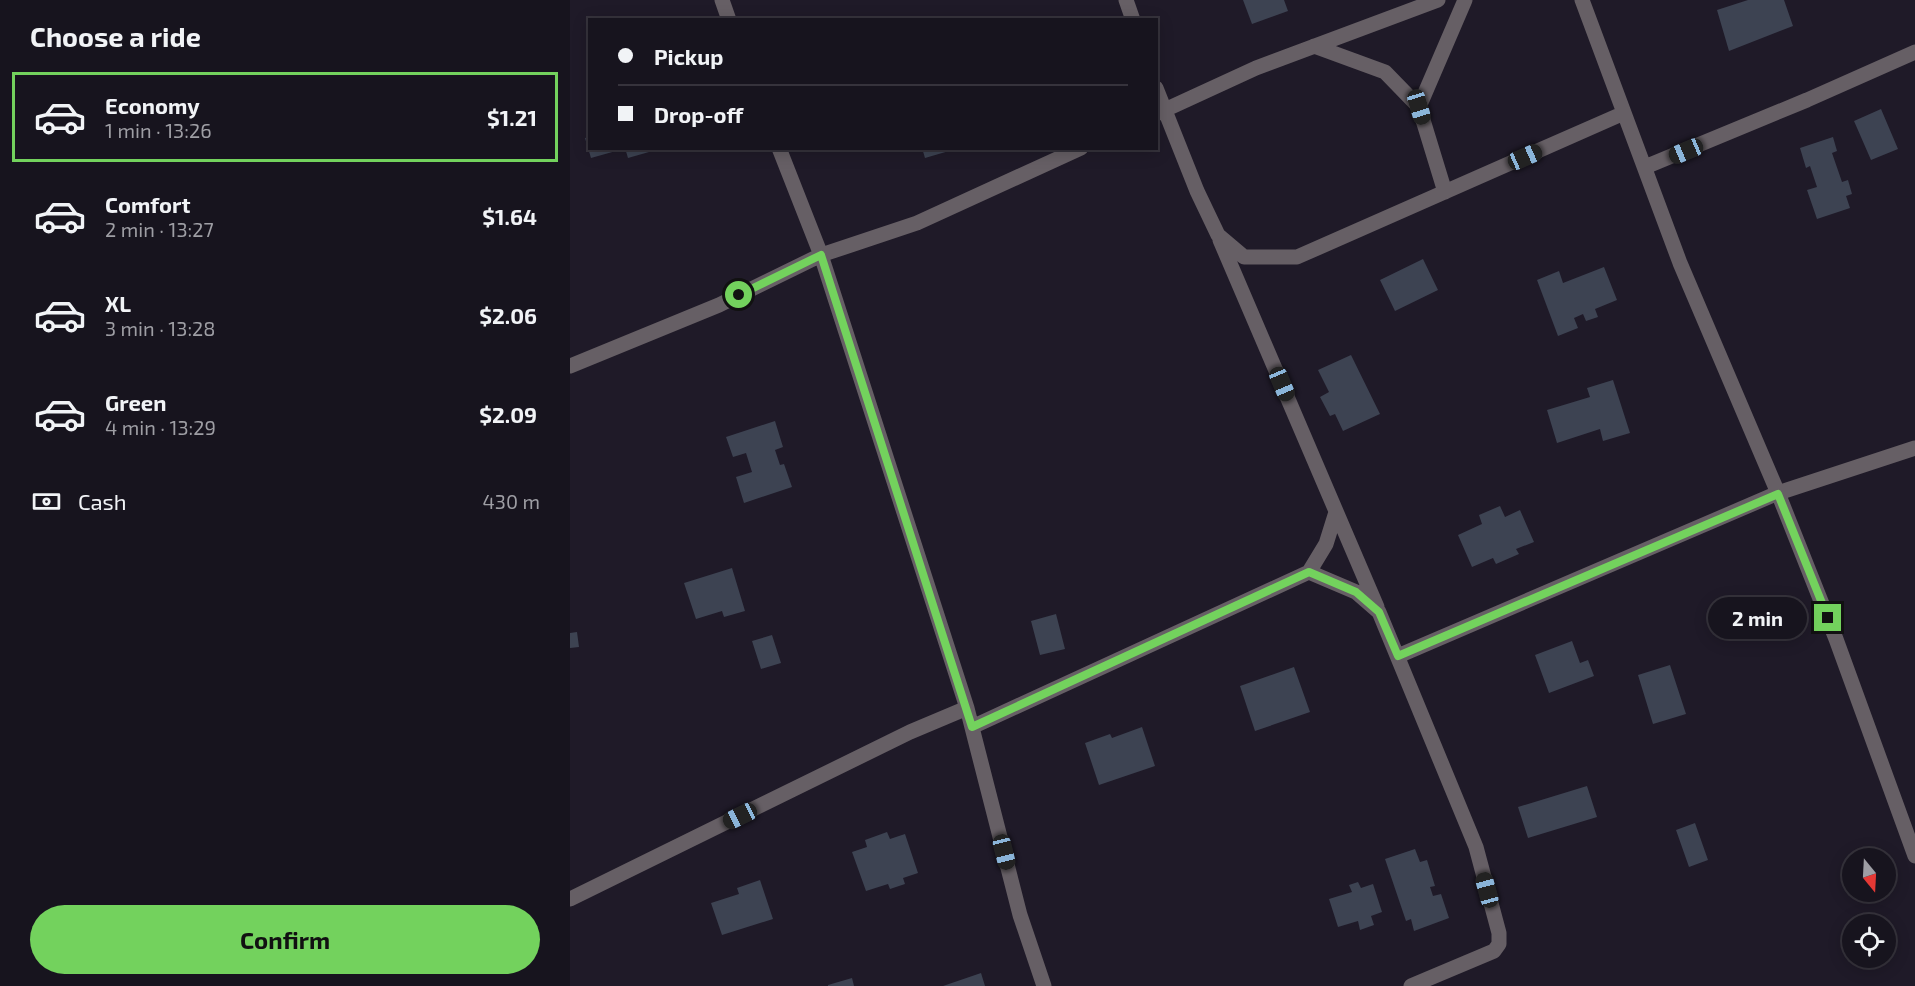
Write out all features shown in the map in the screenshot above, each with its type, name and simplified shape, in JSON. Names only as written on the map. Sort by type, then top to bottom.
[{"type":"street","points":[[722,0],[728,18]]},
{"type":"street","points":[[1126,0],[1132,18]]},
{"type":"street","points":[[1411,986],[1494,951],[1499,944],[1499,933],[1476,847],[1398,656],[1218,235],[1160,112],[1256,68],[1438,0]]},
{"type":"street","points":[[1419,107],[1466,0]]},
{"type":"street","points":[[1582,0],[1680,263],[1778,494],[1836,639],[1915,856]]},
{"type":"street","points":[[1314,46],[1385,72],[1419,107],[1445,192]]},
{"type":"street","points":[[1645,167],[1807,100],[1915,52]]},
{"type":"street","points":[[1218,235],[1244,257],[1297,257],[1624,113]]},
{"type":"street","points":[[780,150],[821,255],[967,708],[1020,915],[1044,986]]},
{"type":"street","points":[[570,366],[718,305],[821,255],[917,223],[1077,150]]},
{"type":"street","points":[[1398,656],[1778,494],[1915,448]]},
{"type":"street","points":[[972,727],[1309,572],[1326,544],[1336,512]]},
{"type":"street","points":[[1309,572],[1356,592],[1379,612]]},
{"type":"street","points":[[570,899],[910,732],[967,708]]},
{"type":"building","points":[[1243,0],[1284,0],[1288,11],[1252,24]]},
{"type":"building","points":[[1748,0],[1784,0],[1793,26],[1729,51],[1717,10]]},
{"type":"building","points":[[1881,109],[1898,149],[1871,160],[1854,121]]},
{"type":"building","points":[[1833,137],[1837,151],[1832,153],[1842,182],[1848,180],[1852,194],[1846,196],[1850,208],[1817,219],[1807,190],[1817,187],[1810,166],[1806,168],[1800,148]]},
{"type":"building","points":[[589,150],[619,150],[591,158]]},
{"type":"building","points":[[626,150],[648,150],[649,152],[628,158]]},
{"type":"building","points":[[923,150],[949,151],[925,158]]},
{"type":"building","points":[[1423,259],[1438,290],[1395,311],[1380,280]]},
{"type":"building","points":[[1604,267],[1617,300],[1595,309],[1598,317],[1586,321],[1583,314],[1574,318],[1578,328],[1558,336],[1537,280],[1559,271],[1563,283]]},
{"type":"building","points":[[1351,355],[1380,414],[1343,431],[1335,414],[1330,416],[1320,397],[1329,392],[1318,370]]},
{"type":"building","points":[[1613,380],[1630,433],[1603,441],[1600,429],[1557,443],[1547,410],[1590,397],[1587,388]]},
{"type":"building","points":[[775,421],[783,447],[775,450],[780,465],[784,464],[792,487],[744,503],[736,477],[752,472],[746,453],[733,457],[726,437]]},
{"type":"building","points":[[1500,506],[1505,517],[1520,510],[1534,542],[1516,549],[1519,554],[1496,564],[1493,558],[1472,567],[1458,535],[1482,524],[1479,515]]},
{"type":"building","points":[[732,568],[745,611],[724,617],[722,611],[696,619],[684,583]]},
{"type":"building","points":[[1056,614],[1065,649],[1040,655],[1031,621]]},
{"type":"building","points":[[577,632],[579,647],[570,648],[570,633]]},
{"type":"building","points":[[772,635],[781,663],[761,669],[752,641]]},
{"type":"building","points":[[1572,641],[1580,663],[1588,660],[1594,676],[1549,693],[1535,655]]},
{"type":"building","points":[[1670,665],[1686,714],[1653,724],[1638,675]]},
{"type":"building","points":[[1294,667],[1310,712],[1255,731],[1240,686]]},
{"type":"building","points":[[1142,727],[1155,766],[1099,785],[1085,743],[1110,734],[1112,738]]},
{"type":"building","points":[[1587,786],[1597,817],[1528,838],[1518,807]]},
{"type":"building","points":[[1695,823],[1708,860],[1689,867],[1676,830]]},
{"type":"building","points":[[887,832],[890,839],[905,834],[918,873],[903,878],[905,884],[890,889],[888,884],[866,891],[852,852],[867,847],[865,840]]},
{"type":"building","points":[[1415,849],[1420,862],[1427,860],[1435,886],[1430,887],[1433,896],[1441,894],[1449,918],[1414,931],[1411,919],[1406,921],[1385,859]]},
{"type":"building","points":[[760,880],[773,919],[722,935],[711,903],[739,894],[737,888]]},
{"type":"building","points":[[1358,882],[1361,888],[1373,884],[1382,912],[1371,916],[1374,925],[1360,930],[1358,921],[1338,927],[1329,899],[1352,892],[1349,885]]},
{"type":"building","points":[[981,973],[985,986],[943,986]]},
{"type":"building","points":[[852,978],[854,986],[828,986],[828,985]]},
{"type":"route","points":[[739,295],[821,255],[972,727],[1309,572],[1356,592],[1379,612],[1398,656],[1778,494],[1828,618]]}]
